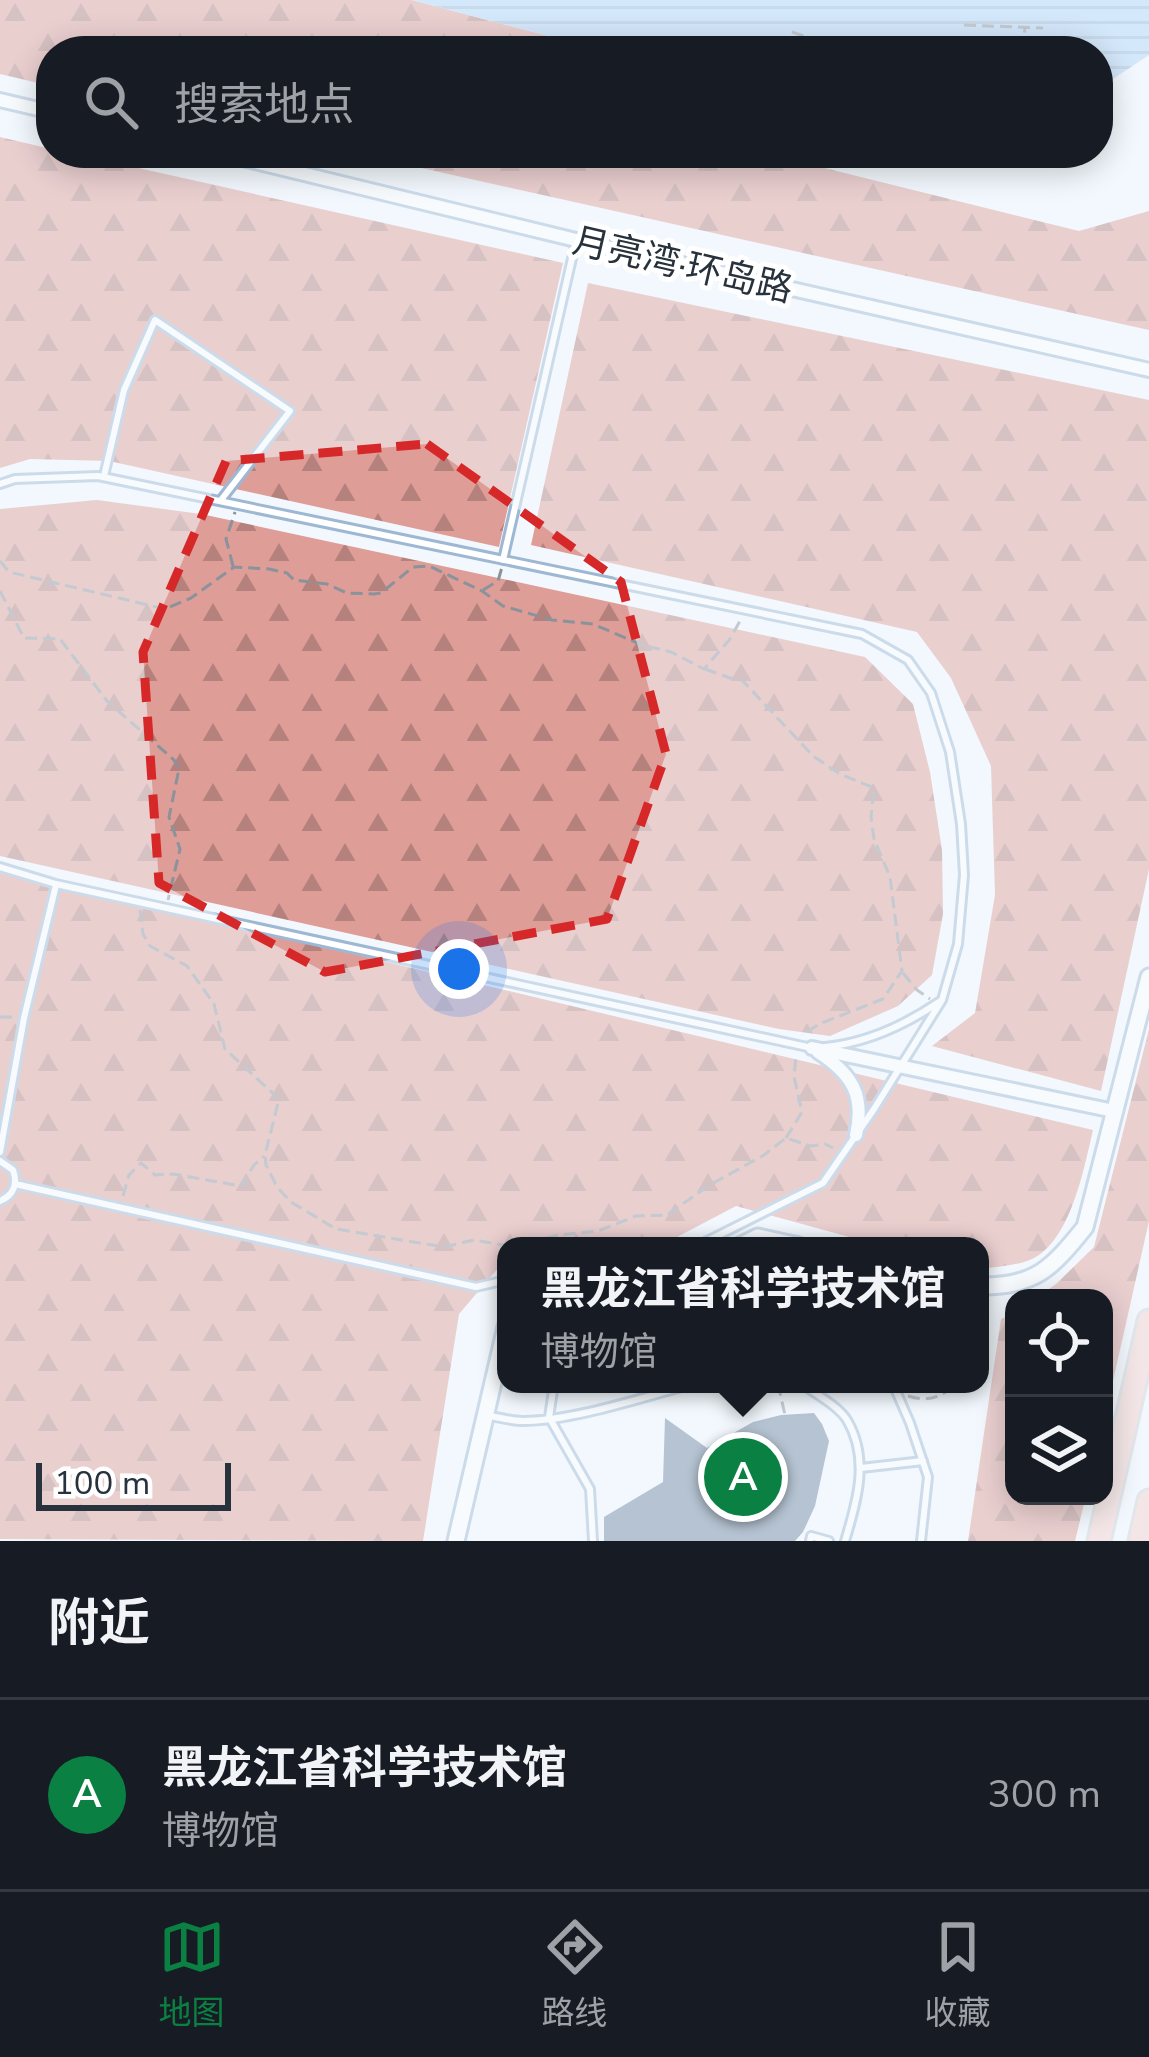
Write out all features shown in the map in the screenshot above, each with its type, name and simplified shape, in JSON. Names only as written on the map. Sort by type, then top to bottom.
[{"type":"highway","points":[[1099,1541],[1149,1322]]},
{"type":"highway","points":[[1140,1541],[1149,1501]]},
{"type":"street","points":[[0,100],[36,108]]},
{"type":"street","name":"月亮湾·环岛路","points":[[280,168],[1149,370]]},
{"type":"street","points":[[989,1285],[1026,1282],[1058,1260],[1085,1227],[1149,977]]},
{"type":"street","points":[[812,1048],[1114,1111]]},
{"type":"street","points":[[812,1048],[833,1062],[858,1095],[861,1112],[856,1135]]},
{"type":"street","points":[[456,1541],[497,1365]]},
{"type":"lane","points":[[503,560],[576,240]]},
{"type":"lane","points":[[104,477],[124,390],[155,320],[290,411],[221,500]]},
{"type":"lane","points":[[0,484],[15,479],[104,477],[862,634],[908,660],[931,693],[950,752],[961,824],[964,875],[958,944],[939,1002],[823,1183],[715,1237]]},
{"type":"lane","points":[[0,867],[56,884],[812,1048],[875,1035],[939,1002]]},
{"type":"lane","points":[[0,1151],[24,1018],[56,884]]},
{"type":"lane","points":[[0,1161],[13,1170],[15,1184],[0,1201]]},
{"type":"lane","points":[[15,1184],[476,1286],[497,1282]]},
{"type":"lane","points":[[552,1393],[548,1418],[590,1489],[593,1541]]},
{"type":"lane","points":[[485,1415],[522,1421],[548,1418],[657,1393]]},
{"type":"lane","points":[[814,1393],[845,1417],[860,1454],[858,1496],[845,1541]]},
{"type":"lane","points":[[897,1393],[928,1477],[921,1541]]},
{"type":"lane","points":[[860,1468],[923,1461]]},
{"type":"lane","points":[[810,1541],[811,1536],[829,1541]]},
{"type":"path","points":[[964,25],[1043,28]]},
{"type":"path","points":[[1024,36],[1025,28]]},
{"type":"path","points":[[792,32],[804,36]]},
{"type":"path","points":[[234,567],[226,539],[238,504]]},
{"type":"path","points":[[482,591],[498,581],[503,560]]},
{"type":"path","points":[[0,561],[9,572],[165,608],[191,598],[234,567],[269,569],[346,593],[374,594],[382,593],[413,567],[429,566],[503,606],[552,620],[593,624],[742,680],[813,756],[874,788],[874,839],[890,877],[902,971],[916,991],[939,1002]]},
{"type":"path","points":[[0,591],[24,638],[60,640],[107,701],[179,769],[170,817],[179,849],[167,908]]},
{"type":"path","points":[[704,669],[730,639],[745,610]]},
{"type":"path","points":[[140,902],[143,934],[150,946],[187,966],[214,1004],[225,1049],[279,1099],[265,1155],[270,1177],[291,1202],[336,1229],[444,1247],[474,1240],[497,1244]]},
{"type":"path","points":[[550,1237],[598,1231],[636,1216],[667,1215],[764,1156],[786,1138],[802,1112],[794,1077],[802,1035],[883,999],[902,971]]},
{"type":"path","points":[[0,1017],[24,1018]]},
{"type":"path","points":[[786,1138],[825,1144],[844,1153]]},
{"type":"path","points":[[119,1208],[129,1175],[141,1163],[155,1175],[241,1186],[265,1155]]},
{"type":"path","points":[[780,1393],[785,1414]]},
{"type":"path","points":[[903,1393],[924,1400],[942,1393]]},
{"type":"highlighted area","points":[[427,444],[621,582],[666,754],[607,919],[325,972],[159,883],[143,652],[226,461]]},
{"type":"green space","points":[[0,0],[412,0],[548,36],[36,36],[36,82],[0,74]]},
{"type":"green space","points":[[0,137],[36,145],[36,168],[138,168],[563,263],[499,547],[109,461],[30,459],[0,468]]},
{"type":"green space","points":[[421,168],[825,168],[1079,231],[1149,211],[1149,330]]},
{"type":"green space","points":[[588,283],[1149,400],[1149,869],[1101,1091],[932,1046],[975,1013],[995,895],[991,766],[951,678],[917,632],[531,545]]},
{"type":"green space","points":[[97,500],[201,514],[865,657],[913,704],[930,772],[942,850],[943,914],[932,975],[898,1006],[830,1036],[779,1029],[0,856],[0,509]]},
{"type":"green space","points":[[0,870],[1093,1130],[1080,1184],[1064,1223],[1042,1253],[1022,1263],[989,1268],[989,1237],[849,1237],[736,1206],[677,1237],[497,1237],[497,1270],[459,1314],[423,1541],[0,1539]]},
{"type":"green space","points":[[1149,1029],[1149,1221],[1113,1381],[1113,1289],[1049,1289],[1094,1247]]},
{"type":"green space","points":[[1005,1317],[1005,1505],[1084,1505],[1075,1541],[968,1541],[1001,1319]]},
{"type":"water","points":[[412,0],[1149,0],[1149,55],[1113,79],[1113,36],[548,36]]},
{"type":"building","points":[[814,1413],[829,1441],[815,1506],[795,1541],[604,1541],[604,1517],[663,1482],[665,1418],[707,1448],[753,1422]]},
{"type":"place","name":"黑龙江省科学技术馆","points":[[743,1477]]}]
